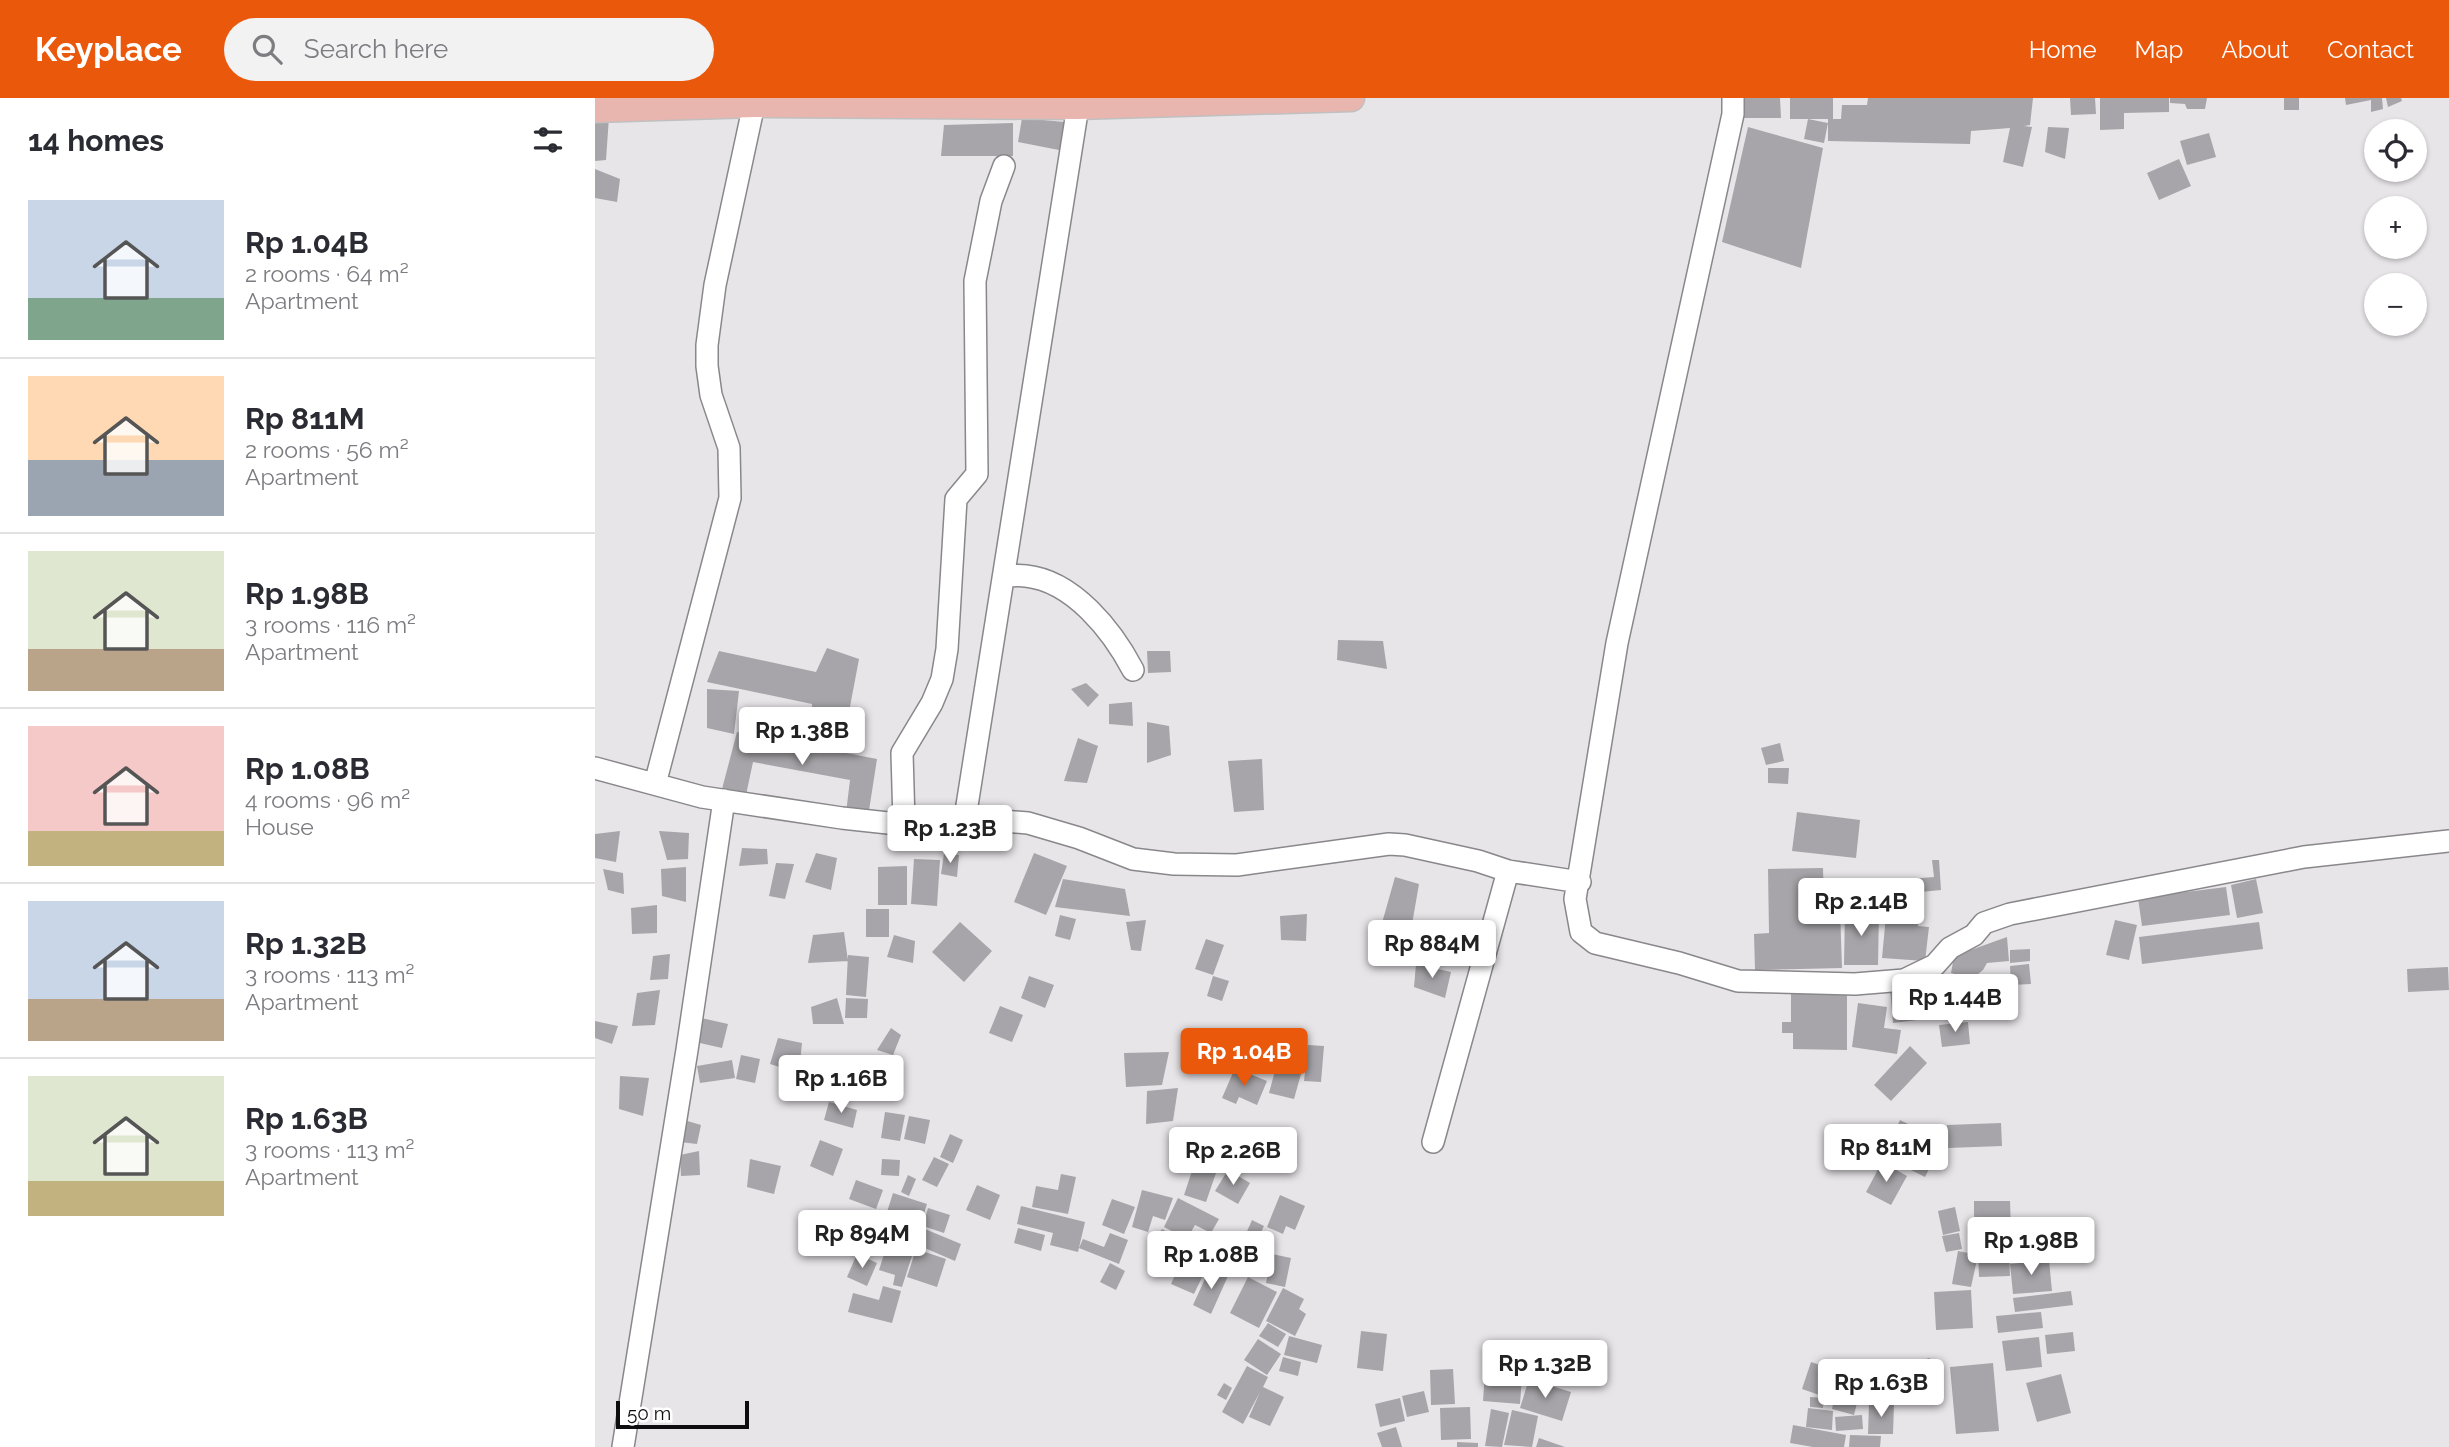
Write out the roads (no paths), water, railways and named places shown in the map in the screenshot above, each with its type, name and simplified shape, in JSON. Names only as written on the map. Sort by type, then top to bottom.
[{"type":"main road","points":[[595,109],[754,104],[1078,106],[1351,98]]},
{"type":"street","points":[[1733,98],[1733,114],[1617,643],[1576,900],[1581,932],[1595,943],[1679,962],[1738,981],[1855,984],[1905,980],[1935,965],[1950,948],[1974,935],[1984,923],[2010,914],[2304,857],[2449,841]]},
{"type":"street","points":[[655,784],[730,498],[729,448],[711,395],[707,345],[715,285],[754,104]]},
{"type":"street","points":[[965,818],[1078,106]]},
{"type":"street","points":[[904,822],[902,753],[932,703],[941,679],[947,649],[956,499],[977,474],[975,281],[991,201],[1004,166]]},
{"type":"street","points":[[1004,576],[1026,576],[1050,582],[1076,599],[1123,651],[1133,670]]},
{"type":"street","points":[[595,768],[702,797],[842,818],[888,823],[965,818],[1028,823],[1079,838],[1133,859],[1174,864],[1237,865],[1389,844],[1478,861],[1508,871],[1580,881]]},
{"type":"street","points":[[623,1447],[724,800]]},
{"type":"street","points":[[1433,1142],[1508,871]]}]
